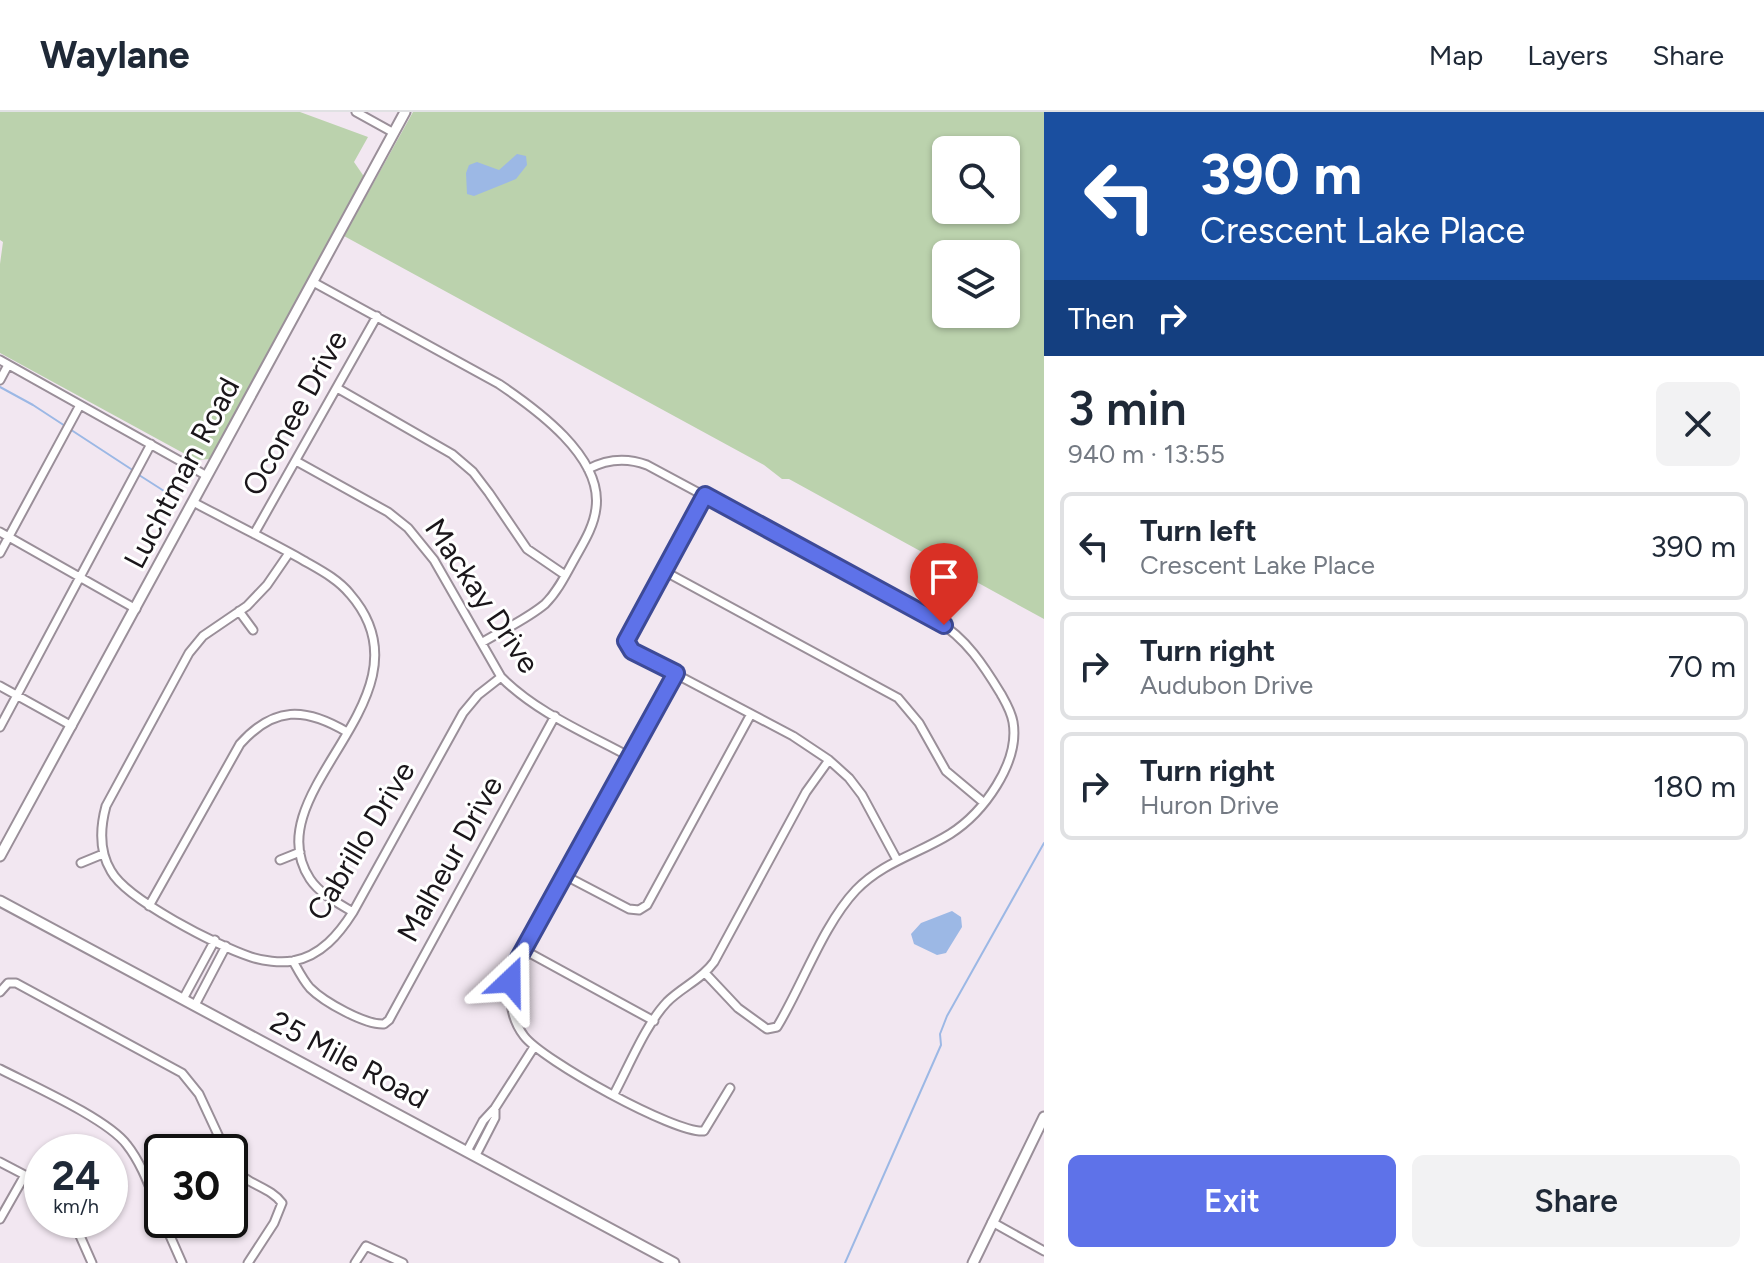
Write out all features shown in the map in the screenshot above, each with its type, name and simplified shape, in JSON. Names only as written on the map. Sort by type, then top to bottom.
[{"type":"street","points":[[356,112],[394,133]]},
{"type":"street","name":"Luchtman Road","points":[[0,856],[405,112]]},
{"type":"street","points":[[313,282],[499,384],[524,401],[563,436],[588,469],[596,487],[597,507],[592,525],[552,597],[483,642]]},
{"type":"street","name":"Oconee Drive","points":[[254,534],[377,316]]},
{"type":"street","points":[[0,360],[207,476]]},
{"type":"street","points":[[0,380],[8,365]]},
{"type":"street","points":[[337,388],[452,454],[481,482],[527,549],[565,575]]},
{"type":"street","points":[[0,553],[80,405]]},
{"type":"street","points":[[0,727],[151,444]]},
{"type":"street","points":[[588,469],[612,460],[640,462],[937,621],[970,649],[1010,709],[1014,732],[1008,761],[983,802],[952,833],[878,871],[854,893],[836,919],[777,1027],[762,1026],[738,1008],[706,974]]},
{"type":"street","name":"Mackay Drive","points":[[296,461],[388,512],[408,528],[434,560],[501,677],[526,699],[630,757]]},
{"type":"street","points":[[705,495],[628,636],[627,645],[632,651],[793,736],[829,760],[862,795],[897,860]]},
{"type":"street","points":[[193,502],[334,578],[362,609],[371,631],[375,656],[373,678],[366,699],[305,808],[299,832],[300,852],[311,881],[353,912]]},
{"type":"street","points":[[0,532],[136,609]]},
{"type":"street","points":[[289,553],[267,585],[239,611],[203,636],[189,653],[106,806],[102,822],[104,857],[125,890],[149,906],[254,958],[293,961]]},
{"type":"street","points":[[664,571],[898,698],[919,723],[946,771],[983,802]]},
{"type":"street","points":[[239,611],[253,630]]},
{"type":"street","points":[[676,673],[524,950],[510,981],[510,1001],[514,1018],[534,1047],[662,1119],[698,1132],[708,1127],[730,1088]]},
{"type":"street","name":"Cabrillo Drive","points":[[293,961],[313,954],[330,942],[353,912],[463,713],[478,695],[501,677]]},
{"type":"street","points":[[0,686],[72,726]]},
{"type":"street","points":[[149,906],[240,744],[253,729],[269,719],[288,714],[307,714],[347,732]]},
{"type":"street","points":[[564,875],[624,907],[639,910],[647,905],[751,714]]},
{"type":"street","name":"Malheur Drive","points":[[293,961],[317,994],[377,1024],[389,1020],[555,716]]},
{"type":"street","points":[[614,1094],[669,1000],[706,974],[806,792],[829,760]]},
{"type":"street","points":[[280,860],[300,852]]},
{"type":"street","points":[[81,863],[104,857]]},
{"type":"street","name":"25 Mile Road","points":[[0,901],[669,1262]]},
{"type":"street","points":[[183,999],[215,940]]},
{"type":"street","points":[[195,1005],[226,946]]},
{"type":"street","points":[[524,950],[654,1021]]},
{"type":"street","points":[[0,992],[8,983],[16,983],[182,1073],[199,1094],[218,1134]]},
{"type":"street","points":[[471,1153],[495,1118],[495,1108],[534,1047]]},
{"type":"street","points":[[0,1069],[121,1137],[133,1153],[144,1177]]},
{"type":"street","points":[[973,1263],[1044,1117]]},
{"type":"street","points":[[0,1162],[24,1174]]},
{"type":"street","points":[[0,1219],[24,1177]]},
{"type":"street","points":[[248,1181],[279,1198],[282,1203],[274,1223],[248,1263]]},
{"type":"street","points":[[992,1222],[1044,1251]]},
{"type":"street","points":[[81,1238],[92,1263]]},
{"type":"street","points":[[171,1238],[182,1263]]},
{"type":"street","points":[[355,1263],[366,1246],[403,1263]]},
{"type":"green space","points":[[0,112],[300,112],[368,137],[354,162],[365,178],[210,459],[196,460],[0,353],[0,264],[3,242],[0,240]]},
{"type":"green space","points":[[413,112],[1044,112],[1044,619],[789,479],[782,479],[764,465],[344,236]]},
{"type":"water","points":[[517,154],[526,156],[527,165],[516,179],[474,196],[467,194],[466,173],[469,165],[477,162],[499,170]]},
{"type":"water","points":[[952,911],[961,917],[962,927],[946,953],[937,955],[914,944],[911,934],[921,923]]},
{"type":"waterway","points":[[0,387],[134,471]]},
{"type":"waterway","points":[[139,475],[175,498]]},
{"type":"waterway","points":[[845,1263],[941,1045],[940,1034],[947,1016],[1044,843]]},
{"type":"route","points":[[510,981],[515,965],[676,673],[632,651],[626,641],[705,495],[944,625]]}]
